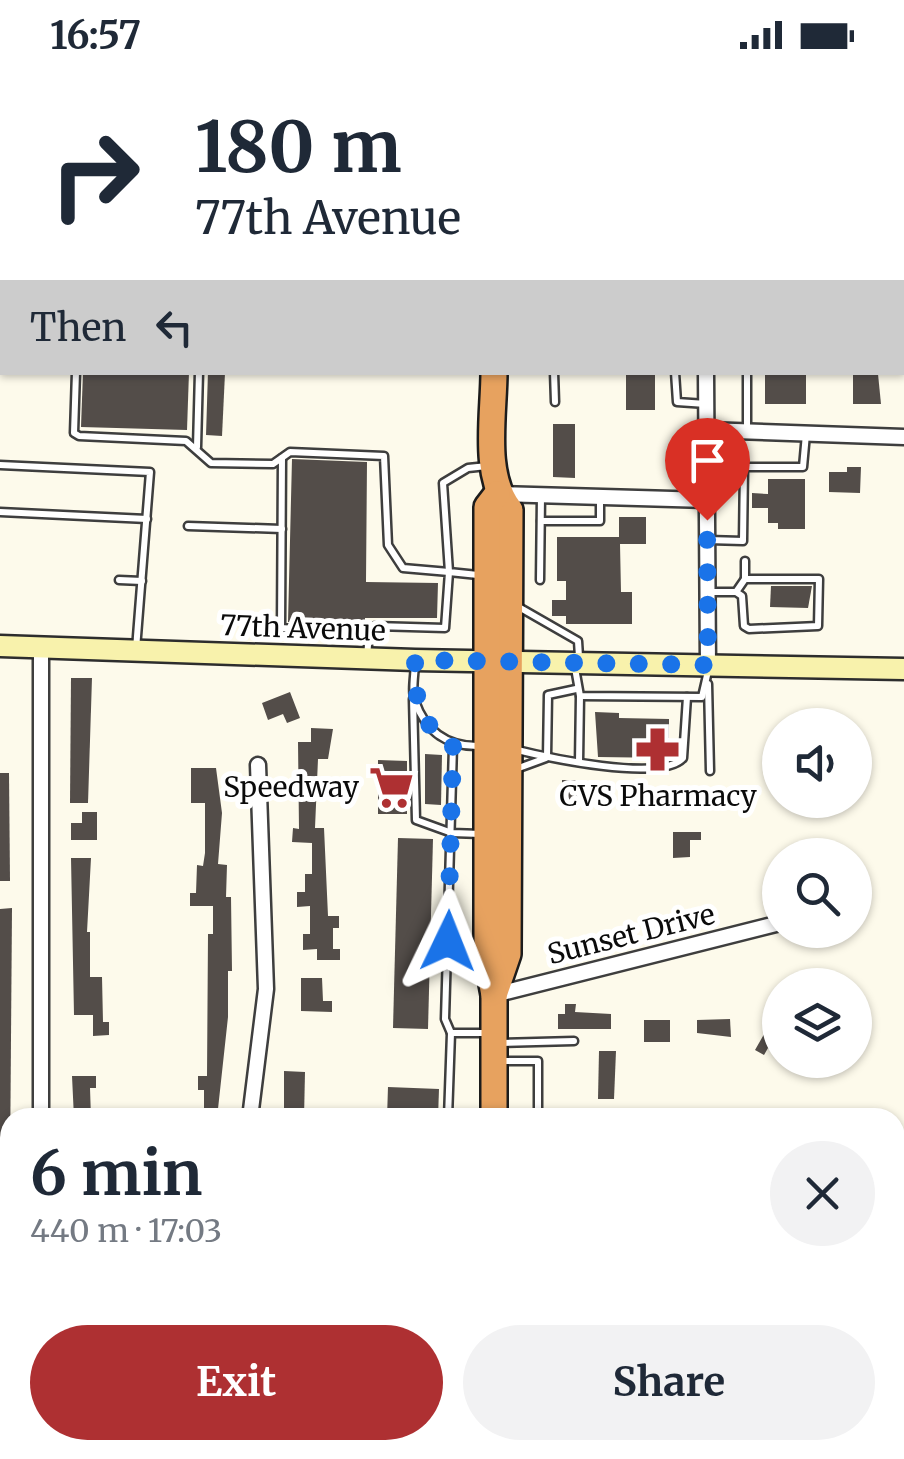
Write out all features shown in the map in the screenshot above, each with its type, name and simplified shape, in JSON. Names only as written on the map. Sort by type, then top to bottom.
[{"type":"highway","points":[[494,375],[497,494],[510,510],[508,606],[498,662]]},
{"type":"highway","points":[[494,994],[508,954],[498,662],[487,576],[488,506],[497,494]]},
{"type":"highway","points":[[494,1108],[494,994],[486,958],[487,835],[500,755]]},
{"type":"street","points":[[706,375],[708,674]]},
{"type":"street","points":[[706,430],[904,436]]},
{"type":"street","points":[[497,494],[707,500]]},
{"type":"street","name":"77th Avenue","points":[[0,646],[576,663],[708,674],[904,668]]},
{"type":"street","points":[[41,647],[42,1108]]},
{"type":"street","points":[[251,1108],[266,989],[258,764]]},
{"type":"street","name":"Sunset Drive","points":[[494,994],[762,927]]},
{"type":"lane","points":[[76,375],[74,432],[79,436],[186,441],[210,463],[272,464],[290,452],[384,456],[388,544],[395,560],[403,568],[487,576]]},
{"type":"lane","points":[[196,448],[199,375]]},
{"type":"lane","points":[[554,375],[555,402]]},
{"type":"lane","points":[[675,375],[678,402],[706,404]]},
{"type":"lane","points":[[747,375],[747,432]]},
{"type":"lane","points":[[707,466],[803,467],[806,434]]},
{"type":"lane","points":[[282,456],[281,628],[368,634]]},
{"type":"lane","points":[[0,465],[150,472],[136,650]]},
{"type":"lane","points":[[367,657],[368,634],[375,626],[444,628],[449,572],[443,483],[468,468],[494,466]]},
{"type":"lane","points":[[707,540],[743,541],[744,467]]},
{"type":"lane","points":[[540,495],[540,580]]},
{"type":"lane","points":[[540,521],[600,520],[600,496]]},
{"type":"lane","points":[[0,512],[147,519]]},
{"type":"lane","points":[[188,526],[282,529]]},
{"type":"lane","points":[[736,592],[745,579],[745,561]]},
{"type":"lane","points":[[708,592],[736,592],[742,596],[744,626],[748,629],[818,626],[820,579],[745,579]]},
{"type":"lane","points":[[119,580],[142,580]]},
{"type":"lane","points":[[508,606],[524,607],[578,641],[579,762]]},
{"type":"lane","points":[[415,660],[416,820],[452,832],[487,835]]},
{"type":"lane","points":[[547,758],[548,695],[702,697],[708,674]]},
{"type":"lane","points":[[708,674],[710,771]]},
{"type":"lane","points":[[413,698],[436,734],[453,746],[500,755],[579,762],[679,764],[688,729],[687,697]]},
{"type":"lane","points":[[448,1108],[451,1033],[445,1020],[453,746]]},
{"type":"lane","points":[[500,755],[547,758]]},
{"type":"lane","points":[[451,1033],[538,1060],[538,1108]]},
{"type":"lane","points":[[494,1046],[574,1041]]},
{"type":"building","points":[[83,375],[189,375],[187,430],[81,427]]},
{"type":"building","points":[[208,375],[225,375],[222,436],[206,435]]},
{"type":"building","points":[[626,375],[655,375],[655,410],[626,410]]},
{"type":"building","points":[[765,375],[806,375],[806,404],[765,404]]},
{"type":"building","points":[[853,375],[878,375],[881,404],[853,404]]},
{"type":"building","points":[[553,424],[575,424],[575,478],[553,477]]},
{"type":"building","points":[[292,459],[367,462],[366,582],[438,583],[437,618],[365,618],[365,627],[288,622]]},
{"type":"building","points":[[847,467],[861,467],[860,493],[829,492],[829,472],[847,472]]},
{"type":"building","points":[[768,479],[805,479],[805,529],[778,529],[778,523],[768,523],[768,508],[752,508],[752,493],[768,494]]},
{"type":"building","points":[[619,517],[646,517],[646,544],[620,544],[621,592],[632,592],[632,624],[566,624],[566,616],[552,616],[552,600],[566,600],[566,581],[557,581],[557,537],[619,537]]},
{"type":"building","points":[[771,586],[812,586],[808,608],[770,607]]},
{"type":"building","points":[[71,678],[92,678],[88,803],[70,803]]},
{"type":"building","points":[[290,692],[300,718],[287,723],[283,714],[268,720],[262,703]]},
{"type":"building","name":"CVS Pharmacy","points":[[595,712],[619,713],[619,718],[669,719],[669,758],[598,757]]},
{"type":"building","points":[[311,728],[333,729],[328,759],[318,759],[315,828],[324,828],[328,916],[339,916],[339,928],[333,928],[333,949],[340,949],[340,960],[317,960],[317,949],[303,950],[303,934],[310,934],[310,906],[297,907],[297,892],[305,892],[305,874],[312,874],[312,843],[292,842],[293,828],[299,829],[298,742],[311,742]]},
{"type":"building","name":"Speedway","points":[[425,754],[442,755],[441,805],[425,804]]},
{"type":"building","name":"Speedway","points":[[378,760],[407,761],[407,814],[378,814]]},
{"type":"building","points":[[191,768],[216,768],[222,813],[218,864],[227,865],[232,971],[228,971],[228,1017],[218,1108],[204,1108],[204,1090],[198,1090],[198,1076],[207,1076],[208,934],[213,934],[213,906],[190,906],[190,893],[196,893],[197,865],[203,866],[205,853],[205,803],[191,803]]},
{"type":"building","points":[[0,773],[9,773],[10,881],[0,881]]},
{"type":"building","points":[[562,780],[576,780],[576,786],[584,786],[584,800],[575,800],[575,809],[562,809]]},
{"type":"building","points":[[82,812],[97,812],[97,840],[71,840],[71,823],[82,823]]},
{"type":"building","points":[[673,832],[701,832],[701,840],[690,840],[690,857],[673,858]]},
{"type":"building","points":[[398,838],[433,839],[428,1029],[393,1028]]},
{"type":"building","points":[[71,858],[91,858],[87,932],[90,977],[102,977],[103,1022],[109,1022],[109,1035],[93,1036],[93,1015],[74,1015]]},
{"type":"building","points":[[12,908],[10,1108],[0,1108],[0,909]]},
{"type":"building","points":[[301,978],[322,978],[323,1001],[332,1001],[332,1012],[301,1011]]},
{"type":"building","points":[[565,1004],[576,1004],[575,1012],[611,1014],[611,1029],[558,1029],[558,1014],[565,1014]]},
{"type":"building","points":[[730,1019],[731,1037],[697,1033],[697,1020]]},
{"type":"building","points":[[644,1020],[670,1020],[670,1042],[644,1042]]},
{"type":"building","points":[[599,1051],[616,1051],[614,1099],[598,1099]]},
{"type":"building","points":[[284,1071],[305,1072],[304,1108],[284,1108]]},
{"type":"building","points":[[72,1076],[96,1076],[96,1088],[90,1088],[91,1108],[74,1108]]},
{"type":"building","points":[[388,1087],[439,1089],[438,1108],[387,1108]]},
{"type":"place","name":"CVS Pharmacy","points":[[658,750]]},
{"type":"place","name":"Speedway","points":[[392,787]]},
{"type":"route","points":[[448,941],[453,746],[436,734],[413,698],[415,660],[708,665],[707,520]]}]
